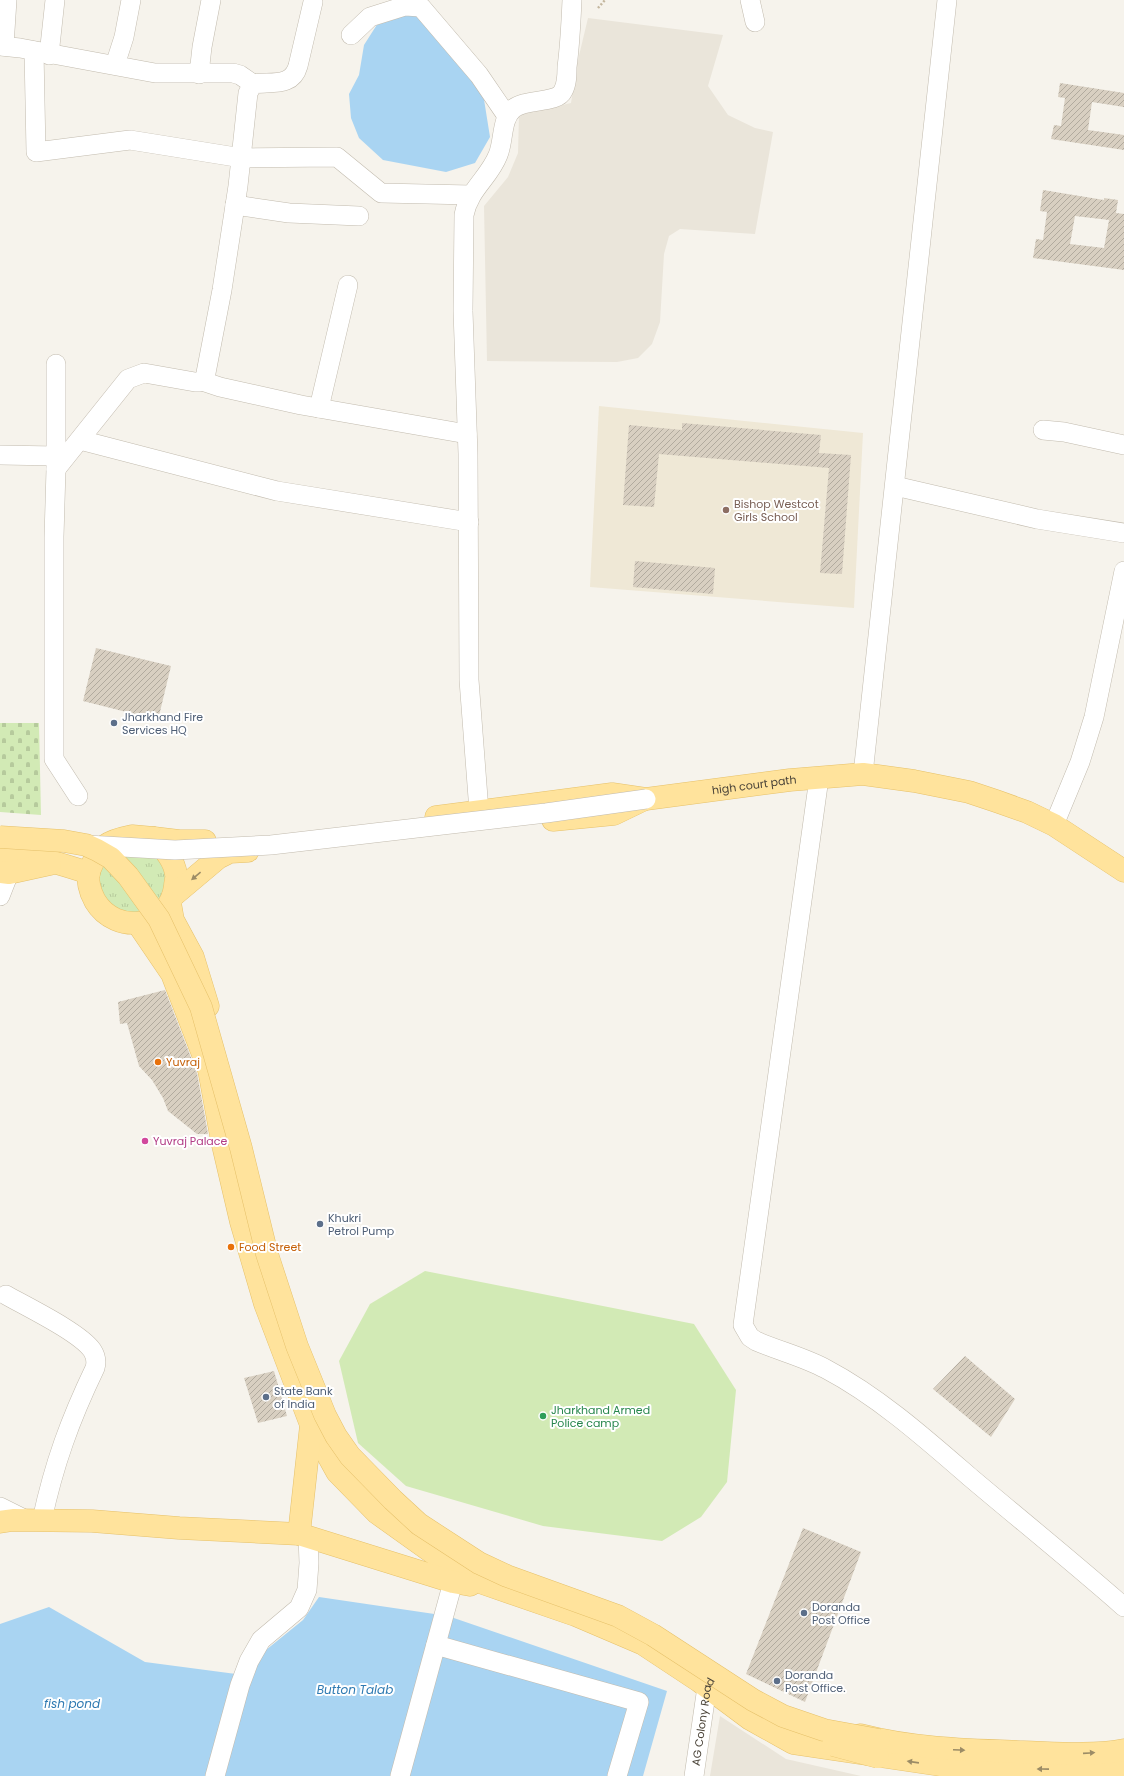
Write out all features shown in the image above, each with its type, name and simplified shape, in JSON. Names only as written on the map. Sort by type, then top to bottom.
[{"type":"main road","name":"high court path","points":[[646,799],[790,780],[863,774],[914,781],[969,792],[1027,812],[1054,825],[1124,871]]},
{"type":"main road","points":[[0,831],[92,838],[132,836],[179,841],[218,841],[278,837],[612,794],[646,799]]},
{"type":"main road","points":[[132,836],[112,840],[96,854],[88,873],[90,893],[100,911],[118,922],[138,924],[156,917],[172,899],[218,858],[230,852],[330,844],[614,814],[646,799]]},
{"type":"main road","points":[[0,838],[64,841],[86,845],[103,853],[111,858],[141,892],[159,919],[201,1007],[241,1148],[267,1254],[285,1315],[325,1415],[336,1436],[350,1456],[419,1524],[479,1563],[507,1576],[618,1616],[653,1634],[753,1700],[783,1716],[878,1748],[948,1766],[1124,1771]]},
{"type":"main road","points":[[154,838],[168,854],[176,874],[172,899],[173,920],[193,957],[250,1155],[279,1269],[299,1329],[332,1410],[355,1453],[422,1518],[486,1560],[632,1617],[682,1646],[750,1719],[793,1743],[878,1748],[1076,1754],[1124,1750]]},
{"type":"main road","points":[[0,846],[74,855],[97,865],[125,892],[143,914],[161,943],[189,998],[204,1042],[265,1280],[302,1385],[316,1419],[342,1462],[385,1509],[414,1533],[472,1572],[598,1619],[637,1636],[772,1723],[794,1734],[878,1748]]},
{"type":"main road","points":[[0,851],[55,862],[88,873]]},
{"type":"main road","points":[[5,872],[55,862]]},
{"type":"main road","points":[[138,924],[172,974],[209,1070],[241,1222],[265,1304],[310,1425],[338,1472],[377,1512],[468,1578],[575,1615],[643,1644],[712,1678]]},
{"type":"main road","points":[[303,1535],[310,1425]]},
{"type":"main road","points":[[0,1522],[34,1520],[92,1521],[179,1528],[303,1535],[453,1582],[524,1597]]},
{"type":"street","points":[[7,0],[2,46],[155,73],[233,73],[240,75],[253,84],[277,83],[290,79],[294,75],[298,66],[313,2]]},
{"type":"street","points":[[55,0],[42,53],[36,152],[130,140],[242,158],[337,157],[381,193],[471,195]]},
{"type":"street","points":[[115,65],[124,37],[131,0]]},
{"type":"street","points":[[199,74],[202,47],[211,0]]},
{"type":"street","points":[[479,811],[469,680],[469,522],[463,311],[464,225],[466,204],[496,160],[499,153],[507,116],[512,110],[518,105],[556,97],[563,92],[568,62],[572,0]]},
{"type":"street","points":[[750,0],[755,22]]},
{"type":"street","points":[[863,774],[947,0]]},
{"type":"street","points":[[351,35],[370,17],[405,6],[421,6],[479,75],[507,116]]},
{"type":"street","points":[[202,381],[207,372],[242,158],[247,99],[250,88],[253,84]]},
{"type":"street","points":[[235,205],[260,210],[359,216]]},
{"type":"street","points":[[319,408],[348,285]]},
{"type":"street","points":[[56,364],[54,759],[78,796]]},
{"type":"street","points":[[0,455],[56,462],[80,440],[122,385],[136,374],[144,373],[192,382],[202,381],[227,389],[319,408],[467,434]]},
{"type":"street","points":[[1043,430],[1064,432],[1124,445]]},
{"type":"street","points":[[80,440],[277,490],[469,522]]},
{"type":"street","points":[[895,486],[1037,519],[1124,533]]},
{"type":"street","points":[[1054,825],[1080,762],[1094,716],[1124,571]]},
{"type":"street","points":[[819,778],[742,1325],[750,1337],[756,1341],[810,1360],[876,1400],[1069,1559],[1124,1607]]},
{"type":"street","points":[[86,845],[175,850],[271,845],[546,813],[646,799]]},
{"type":"street","points":[[0,896],[5,872]]},
{"type":"street","points":[[0,1507],[34,1520],[67,1430],[95,1368],[96,1358],[88,1346],[67,1331],[6,1295]]},
{"type":"street","points":[[215,1776],[240,1686],[249,1661],[262,1640],[299,1608],[307,1590],[309,1564],[303,1535]]},
{"type":"street","points":[[400,1776],[453,1582]]},
{"type":"street","points":[[436,1645],[639,1702],[617,1776]]},
{"type":"street","name":"AG Colony Road","points":[[694,1776],[712,1678]]},
{"type":"path","points":[[598,8],[605,0]]},
{"type":"shaded area","points":[[588,18],[723,35],[708,86],[728,115],[755,128],[773,132],[755,234],[680,229],[669,236],[664,254],[660,322],[652,344],[638,358],[617,362],[487,361],[484,206],[508,177],[518,153],[519,115],[571,103],[577,64]]},
{"type":"shaded area","name":"Bishop Westcot Girls School","points":[[599,406],[863,433],[854,608],[590,587]]},
{"type":"shaded area","points":[[720,1716],[786,1759],[861,1776],[710,1776]]},
{"type":"green space","points":[[0,723],[39,723],[41,815],[0,812]]},
{"type":"green space","points":[[143,843],[167,867],[165,892],[148,910],[131,913],[114,908],[99,889],[100,863]]},
{"type":"green space","name":"Jharkhand Armed Police camp","points":[[425,1271],[694,1324],[736,1390],[727,1482],[701,1517],[662,1541],[543,1526],[406,1486],[358,1443],[339,1361],[370,1304]]},
{"type":"water","points":[[424,10],[482,87],[490,137],[475,163],[446,172],[383,160],[359,138],[351,118],[349,94],[359,75],[364,45],[378,23]]},
{"type":"water","name":"Button Talab","points":[[319,1597],[448,1616],[667,1691],[643,1776],[225,1776],[253,1663],[261,1654],[303,1620]]},
{"type":"water","name":"fish pond","points":[[49,1607],[145,1662],[236,1674],[207,1776],[0,1776],[0,1624]]},
{"type":"building","points":[[1060,83],[1124,93],[1124,107],[1092,102],[1088,130],[1124,135],[1124,150],[1051,139],[1054,125],[1061,126],[1065,98],[1058,97]]},
{"type":"building","points":[[1043,190],[1104,200],[1104,198],[1118,200],[1116,213],[1124,214],[1124,270],[1033,258],[1036,239],[1043,240],[1047,212],[1040,211]],"holes":[[[1075,216],[1109,220],[1104,248],[1070,244]]]},
{"type":"building","points":[[682,423],[821,435],[819,453],[851,455],[842,574],[820,573],[829,468],[659,454],[654,507],[623,505],[629,425],[682,430]]},
{"type":"building","points":[[635,561],[715,568],[713,594],[633,587]]},
{"type":"building","points":[[96,648],[171,666],[158,720],[83,701]]},
{"type":"building","points":[[165,990],[197,1073],[208,1134],[197,1134],[168,1111],[163,1098],[152,1080],[139,1066],[127,1023],[120,1024],[118,1002]]},
{"type":"building","points":[[965,1356],[1015,1399],[991,1437],[933,1389]]},
{"type":"building","name":"State Bank of India","points":[[274,1371],[287,1416],[258,1423],[244,1378]]},
{"type":"building","name":"Doranda Post Office","points":[[803,1528],[861,1552],[805,1702],[746,1674]]},
{"type":"place","name":"Bishop Westcot Girls School","points":[[726,510]]},
{"type":"place","name":"Jharkhand Fire Services HQ","points":[[114,723]]},
{"type":"place","name":"Yuvraj","points":[[158,1062]]},
{"type":"place","name":"Yuvraj Palace","points":[[145,1141]]},
{"type":"place","name":"Khukri Petrol Pump","points":[[320,1224]]},
{"type":"place","name":"Food Street","points":[[231,1247]]},
{"type":"place","name":"State Bank of India","points":[[266,1397]]},
{"type":"place","name":"Jharkhand Armed Police camp","points":[[543,1416]]},
{"type":"place","name":"Doranda Post Office","points":[[804,1613]]},
{"type":"place","name":"Doranda Post Office.","points":[[777,1681]]}]
